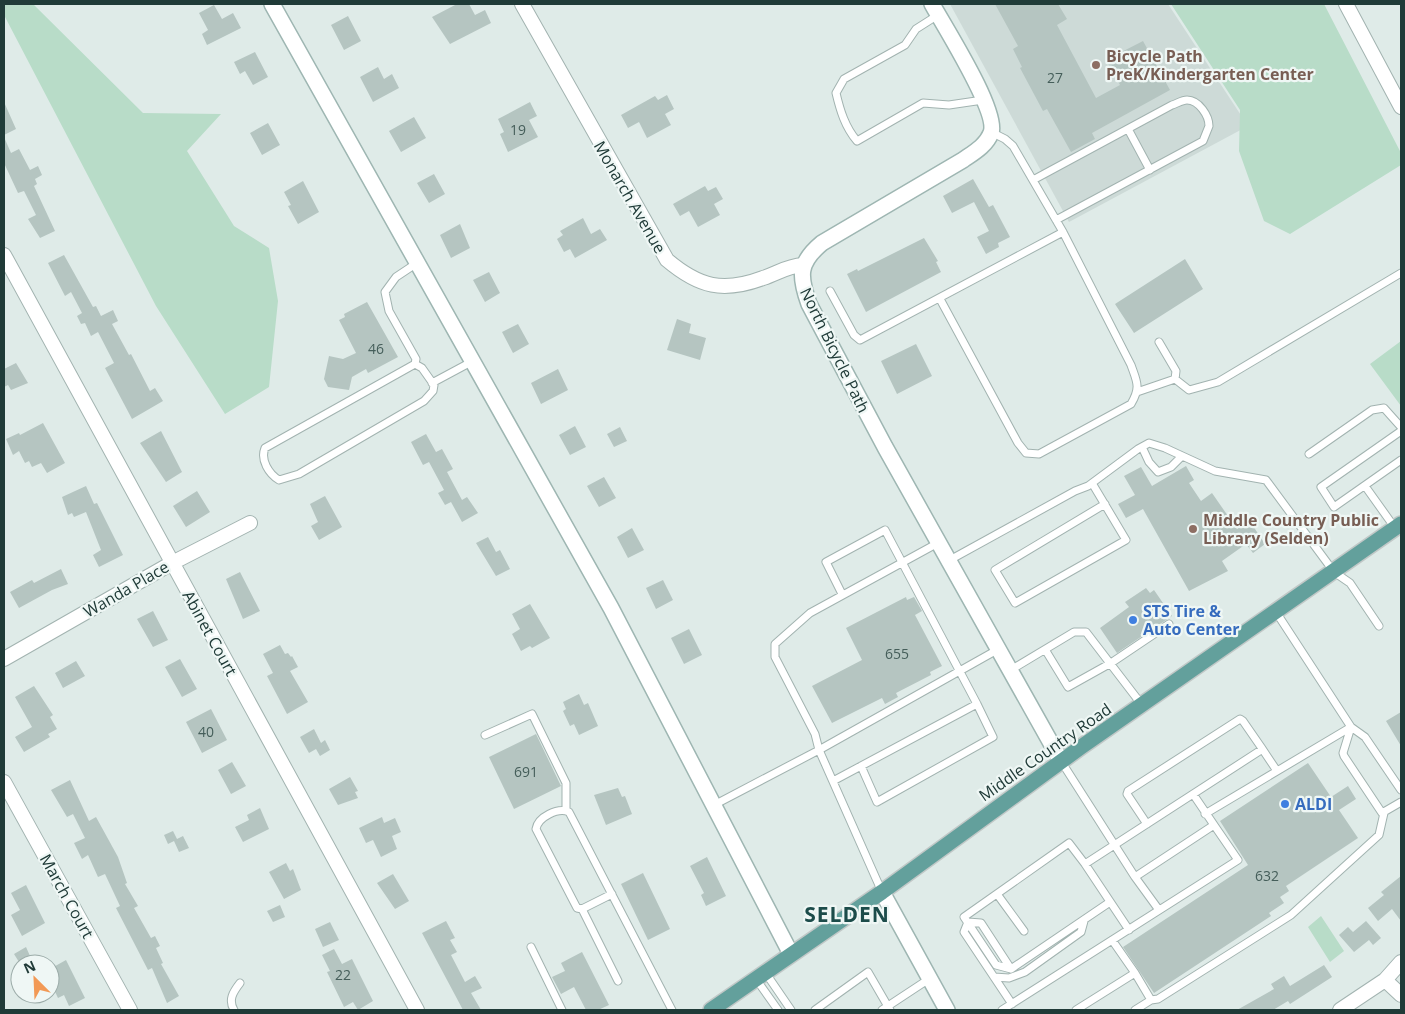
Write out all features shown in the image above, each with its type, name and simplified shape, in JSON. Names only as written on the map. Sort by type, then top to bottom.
[{"type":"main road","name":"Middle Country Road","points":[[711,1010],[882,892],[1061,761],[1398,526]]},
{"type":"street","points":[[272,4],[611,608],[791,954]]},
{"type":"street","name":"Monarch Avenue","points":[[522,4],[666,260],[701,284],[722,286],[741,285],[764,278],[789,266],[803,265]]},
{"type":"street","points":[[1346,4],[1401,107]]},
{"type":"street","points":[[935,10],[984,100],[991,116],[991,132]]},
{"type":"street","name":"North Bicycle Path","points":[[991,132],[982,146],[963,160],[822,243],[808,254],[803,265],[801,282],[809,304],[948,561],[1061,761]]},
{"type":"street","name":"Abinet Court","points":[[4,255],[417,1010]]},
{"type":"street","name":"Wanda Place","points":[[4,659],[172,562],[250,523]]},
{"type":"street","name":"March Court","points":[[4,782],[130,1010]]},
{"type":"street","points":[[882,892],[947,1010]]},
{"type":"street","points":[[1340,1010],[1386,980],[1401,962]]},
{"type":"street","points":[[1386,980],[1401,995]]},
{"type":"lane","points":[[935,10],[916,29],[905,45],[844,79],[836,93],[840,110],[851,133],[857,141],[923,103],[949,106],[984,100]]},
{"type":"lane","points":[[1033,180],[1172,105],[1188,100],[1194,102],[1203,110],[1209,126],[1203,141],[1056,220]]},
{"type":"lane","points":[[1128,129],[1150,170]]},
{"type":"lane","points":[[940,299],[1018,443],[1026,453],[1039,454],[1131,404],[1138,392],[1138,384],[1131,364],[1063,232],[1013,146],[1005,139],[991,132]]},
{"type":"lane","points":[[830,291],[854,335],[860,340],[1063,232]]},
{"type":"lane","points":[[415,364],[416,359],[389,311],[385,292],[396,276],[417,263]]},
{"type":"lane","points":[[1175,379],[1189,390],[1218,382],[1401,272]]},
{"type":"lane","points":[[1159,342],[1176,371],[1175,379]]},
{"type":"lane","points":[[432,383],[473,361]]},
{"type":"lane","points":[[415,364],[422,368],[432,383],[433,391],[424,401],[299,474],[279,480],[273,477],[264,460],[265,448],[415,364]]},
{"type":"lane","points":[[1138,392],[1175,379]]},
{"type":"lane","points":[[1309,454],[1372,410],[1384,408],[1401,429],[1321,487],[1334,507],[1401,460]]},
{"type":"lane","points":[[948,561],[1092,483],[1149,443],[1214,471],[1266,480],[1334,572],[1350,584],[1379,626]]},
{"type":"lane","points":[[1142,447],[1158,472],[1171,467],[1182,456]]},
{"type":"lane","points":[[1092,483],[1105,504],[1126,540],[1015,603],[995,570],[1105,504]]},
{"type":"lane","points":[[1365,486],[1398,526]]},
{"type":"lane","points":[[842,594],[826,562],[885,530],[959,672],[978,704],[993,737],[878,802],[861,766]]},
{"type":"lane","points":[[882,892],[819,750],[815,734],[775,657],[774,644],[810,613],[938,542]]},
{"type":"lane","points":[[1276,612],[1351,727],[1365,737],[1401,790]]},
{"type":"lane","points":[[1046,651],[1068,687],[1111,664],[1169,624]]},
{"type":"lane","points":[[1009,671],[1080,630],[1090,636],[1142,705]]},
{"type":"lane","points":[[714,805],[819,750],[998,650]]},
{"type":"lane","points":[[833,781],[978,704]]},
{"type":"lane","points":[[485,735],[532,714],[566,784],[566,810],[569,812],[672,1010]]},
{"type":"lane","points":[[1147,824],[1127,794],[1128,791],[1240,719],[1277,771]]},
{"type":"lane","points":[[1205,814],[1351,727]]},
{"type":"lane","points":[[1351,727],[1343,753],[1344,756],[1384,813]]},
{"type":"lane","points":[[1085,864],[1261,750],[1261,747]]},
{"type":"lane","points":[[1061,761],[1135,878],[1159,910]]},
{"type":"lane","points":[[1002,1010],[1238,860],[1193,794]]},
{"type":"lane","points":[[1135,1010],[1151,1000],[1158,1000],[1196,977],[1291,915],[1379,835],[1384,813],[1401,802]]},
{"type":"lane","points":[[566,810],[559,810],[540,819],[536,829],[573,903],[577,908],[582,909],[612,894]]},
{"type":"lane","points":[[1135,878],[1214,826]]},
{"type":"lane","points":[[1012,1004],[964,932],[966,919],[997,894],[1069,843],[1128,930]]},
{"type":"lane","points":[[997,894],[1024,931]]},
{"type":"lane","points":[[966,919],[981,923],[1011,969],[1110,902]]},
{"type":"lane","points":[[582,909],[618,980]]},
{"type":"lane","points":[[994,977],[1009,978],[1024,972],[1081,932],[1084,921]]},
{"type":"lane","points":[[1112,940],[1151,1000]]},
{"type":"lane","points":[[531,947],[562,1010]]},
{"type":"lane","points":[[814,1010],[868,972],[886,1009],[930,978]]},
{"type":"lane","points":[[1076,1010],[1135,973]]},
{"type":"lane","points":[[761,975],[778,1010]]},
{"type":"lane","points":[[761,975],[791,1010]]},
{"type":"lane","points":[[234,1010],[231,1004],[232,993],[240,984]]},
{"type":"shaded area","name":"Bicycle Path PreK/Kindergarten Center","points":[[950,4],[1168,4],[1248,126],[1069,222]]},
{"type":"green space","points":[[4,4],[33,4],[143,113],[221,114],[187,151],[234,226],[269,248],[278,301],[269,387],[225,414],[156,306],[4,15]]},
{"type":"green space","points":[[1171,4],[1324,4],[1401,153],[1401,165],[1290,234],[1264,221],[1239,151],[1240,110]]},
{"type":"green space","points":[[1401,341],[1401,406],[1370,364]]},
{"type":"green space","points":[[1321,916],[1344,951],[1330,962],[1308,927]]},
{"type":"building","points":[[457,4],[469,4],[475,15],[485,10],[491,23],[450,44],[432,17]]},
{"type":"building","points":[[995,4],[1058,4],[1067,19],[1057,25],[1096,98],[1120,85],[1106,60],[1143,41],[1170,90],[1092,133],[1095,139],[1071,152],[1047,109],[1043,111],[1020,68],[1022,67],[1013,49],[1018,46]]},
{"type":"building","points":[[214,5],[222,19],[233,13],[241,28],[207,45],[202,34],[208,30],[199,13]]},
{"type":"building","points":[[348,16],[361,41],[344,50],[331,25]]},
{"type":"building","points":[[255,52],[268,77],[253,85],[245,71],[240,74],[234,62]]},
{"type":"building","points":[[378,67],[384,79],[392,74],[399,88],[373,102],[360,77]]},
{"type":"building","points":[[667,95],[674,109],[665,114],[671,125],[647,138],[639,122],[628,128],[621,115],[655,96],[658,100]]},
{"type":"building","points":[[4,102],[16,129],[4,135]]},
{"type":"building","points":[[530,102],[537,116],[529,120],[538,137],[508,152],[500,134],[504,132],[498,119]]},
{"type":"building","points":[[414,117],[426,138],[401,152],[389,131]]},
{"type":"building","points":[[268,123],[280,145],[262,155],[250,133]]},
{"type":"building","points":[[4,137],[11,153],[19,149],[30,170],[38,166],[42,175],[35,179],[37,184],[34,186],[55,231],[40,238],[28,219],[36,215],[24,191],[18,193],[4,163]]},
{"type":"building","points":[[434,174],[445,194],[429,203],[417,183]]},
{"type":"building","points":[[973,179],[989,207],[993,205],[1010,237],[998,243],[999,247],[986,254],[977,237],[989,231],[974,202],[952,213],[943,196]]},
{"type":"building","points":[[303,181],[319,212],[298,224],[288,206],[291,205],[284,192]]},
{"type":"building","points":[[705,186],[708,191],[716,187],[723,199],[714,204],[720,215],[698,227],[689,211],[680,216],[673,204]]},
{"type":"building","points":[[583,218],[591,234],[600,229],[607,240],[575,258],[570,249],[564,252],[557,239],[563,235],[560,231]]},
{"type":"building","points":[[460,224],[470,248],[451,258],[440,235]]},
{"type":"building","points":[[924,238],[938,261],[936,262],[941,272],[866,312],[847,274],[857,269],[858,271]]},
{"type":"building","points":[[64,255],[93,307],[96,306],[101,316],[113,310],[118,321],[112,324],[129,355],[131,354],[150,391],[155,388],[163,401],[132,419],[105,368],[114,363],[98,332],[91,336],[85,323],[81,324],[77,316],[82,313],[71,292],[65,296],[48,263]]},
{"type":"building","points":[[1185,259],[1203,289],[1134,333],[1115,304]]},
{"type":"building","points":[[489,272],[500,293],[485,302],[473,280]]},
{"type":"building","points":[[367,302],[398,357],[368,373],[366,369],[352,377],[349,390],[328,387],[324,379],[329,356],[343,359],[356,353],[339,320],[345,317],[344,314]]},
{"type":"building","points":[[677,319],[691,324],[689,333],[706,338],[700,360],[667,350]]},
{"type":"building","points":[[518,324],[529,344],[513,353],[502,332]]},
{"type":"building","points":[[916,344],[932,376],[897,394],[881,361]]},
{"type":"building","points":[[16,363],[28,383],[11,390],[8,385],[4,387],[4,369]]},
{"type":"building","points":[[558,369],[568,390],[541,404],[531,383]]},
{"type":"building","points":[[43,423],[65,463],[47,473],[41,463],[32,467],[29,461],[25,463],[19,451],[13,455],[6,439],[19,433],[20,435]]},
{"type":"building","points":[[575,426],[586,447],[570,455],[559,435]]},
{"type":"building","points":[[620,427],[627,441],[614,447],[607,434]]},
{"type":"building","points":[[161,431],[182,472],[166,482],[140,443]]},
{"type":"building","points":[[426,434],[436,452],[442,449],[453,469],[447,472],[462,500],[467,497],[478,513],[462,522],[451,502],[445,505],[438,493],[444,490],[429,462],[423,465],[411,442]]},
{"type":"building","name":"Middle Country Public Library (Selden)","points":[[1186,466],[1194,480],[1189,483],[1201,501],[1212,493],[1237,529],[1249,520],[1265,544],[1253,553],[1246,544],[1222,561],[1228,571],[1189,591],[1143,509],[1126,518],[1118,504],[1135,495],[1124,476],[1141,467],[1152,486]]},
{"type":"building","points":[[604,477],[616,498],[599,507],[587,486]]},
{"type":"building","points":[[86,486],[94,504],[97,503],[123,555],[99,567],[93,555],[101,550],[86,512],[74,517],[72,513],[68,515],[62,497]]},
{"type":"building","points":[[197,491],[210,512],[186,527],[173,506]]},
{"type":"building","points":[[325,496],[342,527],[319,540],[311,526],[318,522],[310,504]]},
{"type":"building","points":[[632,528],[644,550],[628,558],[617,537]]},
{"type":"building","points":[[488,537],[496,552],[500,550],[510,569],[496,576],[476,543]]},
{"type":"building","points":[[61,569],[68,584],[52,590],[19,608],[10,592],[32,580],[34,583]]},
{"type":"building","points":[[240,572],[260,611],[243,619],[226,579]]},
{"type":"building","points":[[663,580],[673,600],[656,609],[646,588]]},
{"type":"building","points":[[1146,588],[1150,593],[1154,590],[1172,616],[1117,653],[1100,628],[1129,607],[1125,602]]},
{"type":"building","points":[[906,597],[907,600],[914,597],[922,611],[915,615],[942,666],[930,672],[931,675],[896,693],[898,697],[885,704],[882,698],[832,723],[812,686],[862,660],[846,628]]},
{"type":"building","points":[[530,604],[550,638],[532,648],[530,646],[521,651],[512,634],[520,629],[512,614]]},
{"type":"building","points":[[153,611],[168,640],[153,647],[137,619]]},
{"type":"building","points":[[689,629],[702,655],[684,664],[671,638]]},
{"type":"building","points":[[280,645],[285,654],[288,653],[292,656],[298,667],[290,671],[308,702],[287,714],[267,676],[273,673],[263,654]]},
{"type":"building","points":[[180,659],[197,689],[182,697],[165,667]]},
{"type":"building","points":[[76,661],[85,676],[63,688],[55,673]]},
{"type":"building","points":[[34,686],[53,715],[50,717],[57,729],[48,734],[50,737],[24,752],[15,737],[32,727],[15,697]]},
{"type":"building","points":[[579,694],[584,705],[588,703],[598,726],[579,735],[574,724],[570,726],[563,711],[566,709],[563,702]]},
{"type":"building","points":[[211,709],[227,740],[202,753],[186,722]]},
{"type":"building","points":[[1401,712],[1401,746],[1386,721]]},
{"type":"building","points":[[314,729],[321,743],[325,740],[330,750],[320,756],[316,749],[309,753],[300,737]]},
{"type":"building","points":[[536,734],[561,786],[514,809],[489,757]]},
{"type":"building","points":[[232,762],[246,786],[231,794],[218,770]]},
{"type":"building","points":[[1308,763],[1331,797],[1348,786],[1356,799],[1339,810],[1358,838],[1286,886],[1289,891],[1280,897],[1284,903],[1269,913],[1271,916],[1154,993],[1123,947],[1248,865],[1220,821]]},
{"type":"building","points":[[350,777],[358,791],[355,792],[358,798],[338,805],[329,789]]},
{"type":"building","points":[[70,780],[89,821],[96,817],[118,857],[127,883],[125,884],[138,906],[134,908],[151,938],[155,936],[160,946],[156,948],[163,963],[161,964],[179,996],[167,1003],[152,968],[148,970],[116,908],[120,906],[105,874],[98,877],[88,855],[82,859],[74,843],[85,838],[73,814],[67,817],[51,790]]},
{"type":"building","points":[[618,788],[622,797],[625,796],[632,814],[606,825],[594,795]]},
{"type":"building","points":[[260,808],[269,829],[243,842],[235,827],[249,820],[247,815]]},
{"type":"building","points":[[382,817],[384,823],[395,818],[401,832],[392,836],[397,849],[381,857],[373,840],[366,843],[359,828]]},
{"type":"building","points":[[173,831],[177,839],[183,836],[189,848],[179,852],[174,841],[168,844],[164,835]]},
{"type":"building","points":[[707,857],[726,896],[706,906],[701,895],[704,893],[690,866]]},
{"type":"building","points":[[286,863],[290,871],[293,869],[301,890],[284,899],[269,872]]},
{"type":"building","points":[[643,873],[670,929],[648,940],[621,884]]},
{"type":"building","points":[[393,874],[409,901],[395,909],[377,883]]},
{"type":"building","points":[[1401,876],[1401,921],[1392,909],[1378,921],[1368,908],[1384,895],[1381,892]]},
{"type":"building","points":[[26,885],[45,923],[22,936],[11,915],[20,910],[11,893]]},
{"type":"building","points":[[280,905],[285,917],[273,922],[267,911]]},
{"type":"building","points":[[446,921],[455,938],[450,940],[457,952],[451,955],[465,982],[475,976],[482,988],[471,993],[481,1010],[463,1010],[422,933]]},
{"type":"building","points":[[1366,921],[1381,938],[1373,945],[1369,940],[1354,952],[1339,935],[1348,927],[1353,932]]},
{"type":"building","points":[[330,922],[339,940],[323,947],[315,929]]},
{"type":"building","points":[[26,947],[29,954],[14,954]]},
{"type":"building","points":[[334,949],[342,964],[352,959],[373,1001],[358,1010],[353,1002],[344,1007],[327,972],[330,971],[322,955]]},
{"type":"building","points":[[582,952],[609,1005],[598,1010],[586,1010],[574,987],[561,994],[552,977],[565,971],[561,963]]},
{"type":"building","points":[[66,960],[85,998],[69,1006],[64,995],[60,997],[60,963]]},
{"type":"building","points":[[1324,965],[1332,977],[1290,1004],[1288,1001],[1273,1010],[1237,1010],[1274,989],[1271,984],[1284,976],[1290,986]]},
{"type":"place","name":"Bicycle Path PreK/Kindergarten Center","points":[[1096,65]]},
{"type":"place","name":"Middle Country Public Library (Selden)","points":[[1193,529]]},
{"type":"place","name":"STS Tire & Auto Center","points":[[1133,620]]},
{"type":"place","name":"ALDI","points":[[1285,804]]},
{"type":"district","name":"SELDEN","points":[[847,914]]}]
